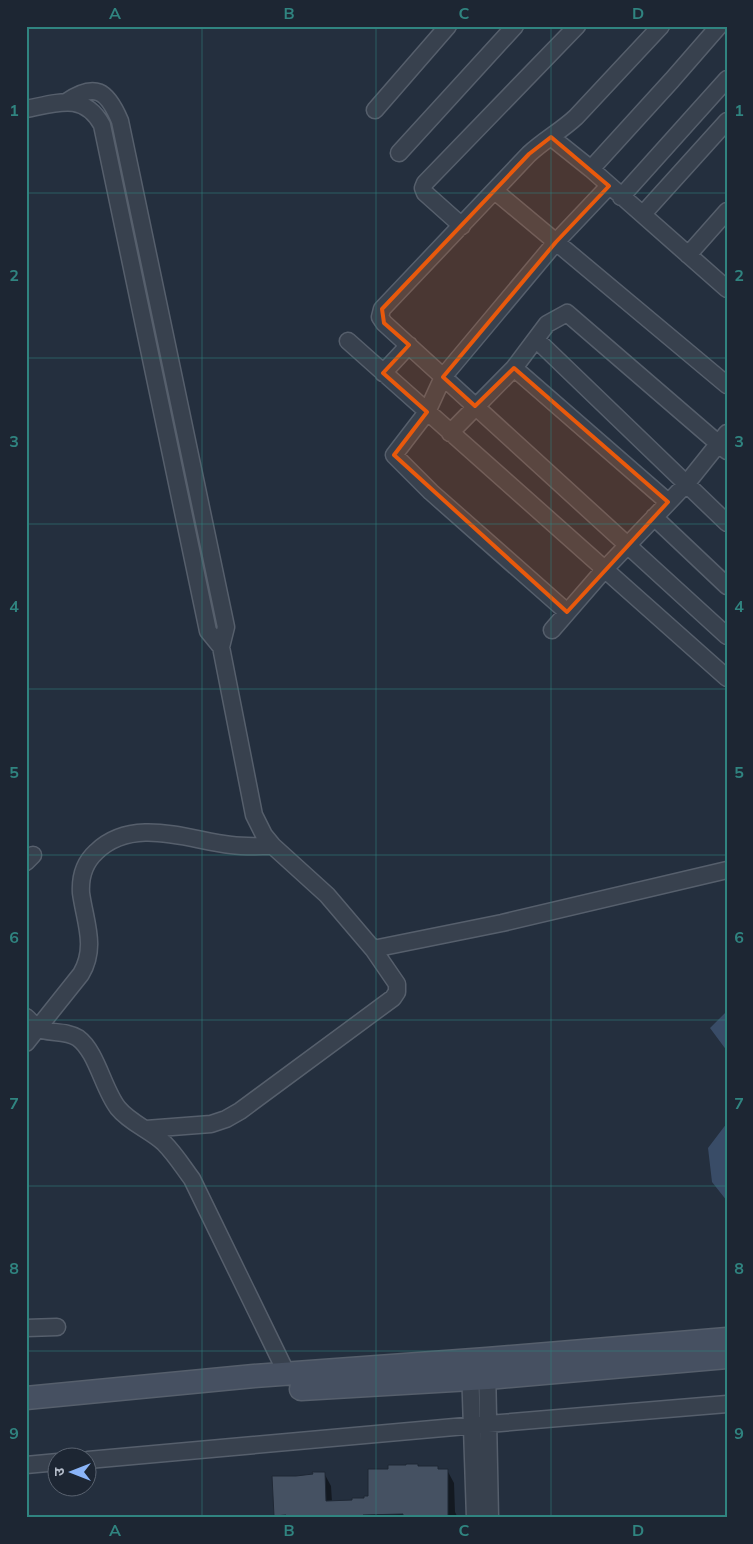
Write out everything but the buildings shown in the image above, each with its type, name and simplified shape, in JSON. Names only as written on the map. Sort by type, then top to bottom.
[{"type":"main road","points":[[26,1413],[479,1369],[727,1339]]},
{"type":"main road","points":[[26,1398],[287,1374],[479,1369],[727,1357]]},
{"type":"street","points":[[376,110],[448,26]]},
{"type":"street","points":[[399,153],[515,26]]},
{"type":"street","points":[[462,226],[425,193],[423,188],[425,184],[577,26]]},
{"type":"street","points":[[661,26],[576,117],[529,154],[382,309],[380,317],[384,323],[727,636]]},
{"type":"street","points":[[591,169],[719,26]]},
{"type":"street","points":[[622,197],[727,79]]},
{"type":"street","points":[[66,102],[78,93],[91,90],[99,92],[107,97],[115,108],[120,121],[226,627],[221,648],[254,815],[264,835],[273,846],[327,896],[373,949],[397,984],[397,992],[393,998],[248,1105],[226,1119],[211,1124],[146,1129]]},
{"type":"street","points":[[98,116],[107,97]]},
{"type":"street","points":[[26,109],[66,102],[84,106],[91,110],[98,116],[102,125],[208,631],[221,648]]},
{"type":"street","points":[[643,214],[727,121]]},
{"type":"street","points":[[552,137],[643,214],[727,289]]},
{"type":"street","points":[[567,612],[431,492],[394,455],[428,412],[444,377],[556,242],[609,186]]},
{"type":"street","points":[[495,191],[727,385]]},
{"type":"street","points":[[688,254],[727,211]]},
{"type":"street","points":[[450,432],[514,368],[547,324],[566,314],[724,442],[604,570],[552,630]]},
{"type":"street","points":[[348,341],[727,678]]},
{"type":"street","points":[[540,343],[727,523]]},
{"type":"street","points":[[383,373],[408,345]]},
{"type":"street","points":[[514,368],[668,502]]},
{"type":"street","points":[[654,517],[727,586]]},
{"type":"street","points":[[26,1043],[32,1023],[81,974],[87,964],[89,939],[81,892],[81,880],[83,869],[89,859],[100,848],[117,838],[131,834],[154,832],[231,846],[273,846]]},
{"type":"street","points":[[373,949],[502,923],[727,870]]},
{"type":"street","points":[[32,1023],[78,1038],[93,1057],[110,1096],[118,1108],[163,1142],[192,1179],[287,1374]]},
{"type":"street","points":[[26,1328],[57,1327]]},
{"type":"street","points":[[475,1518],[480,1425],[479,1369]]},
{"type":"street","points":[[98,1459],[727,1404]]},
{"type":"street","points":[[480,1425],[490,1518]]},
{"type":"street","points":[[26,1465],[48,1463]]},
{"type":"highlighted area","points":[[551,137],[609,186],[556,242],[443,377],[475,406],[514,368],[668,502],[567,612],[394,455],[427,412],[383,373],[409,345],[384,323],[382,309],[529,154]]},
{"type":"water","points":[[727,1011],[727,1051],[710,1028]]},
{"type":"water","points":[[727,1123],[727,1201],[712,1182],[708,1148]]}]
